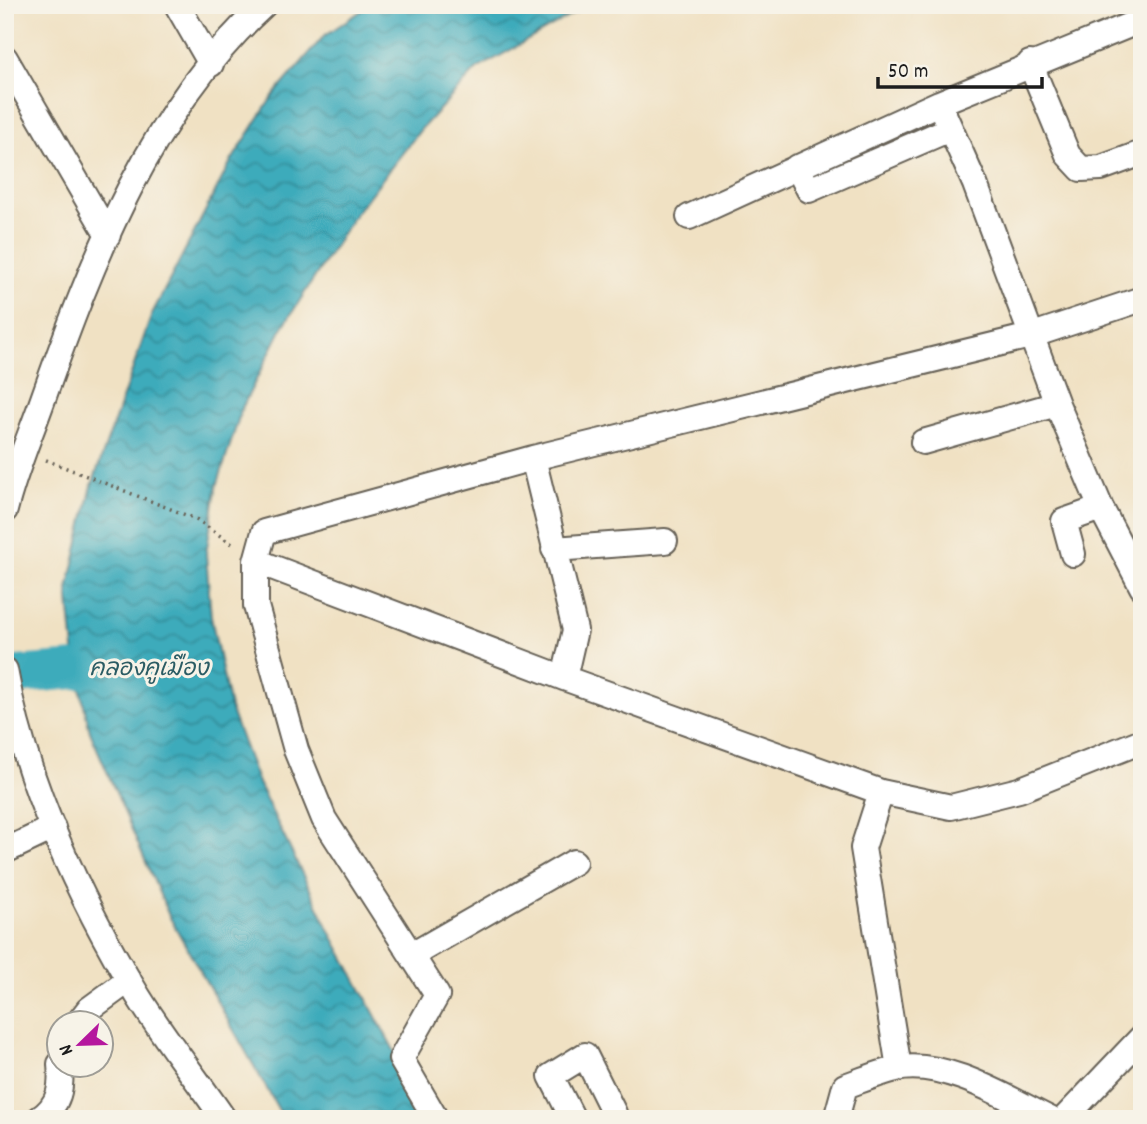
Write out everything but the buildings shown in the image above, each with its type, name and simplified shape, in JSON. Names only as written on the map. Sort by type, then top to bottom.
[{"type":"street","points":[[177,5],[211,64]]},
{"type":"street","points":[[5,510],[15,444],[138,172],[164,129],[211,64],[244,24],[264,5]]},
{"type":"street","points":[[689,217],[1030,63],[1142,20]]},
{"type":"street","points":[[5,58],[108,235]]},
{"type":"street","points":[[1030,63],[1068,155],[1081,169],[1101,168],[1142,153]]},
{"type":"street","points":[[939,103],[979,196],[1057,404],[1101,508],[1142,587]]},
{"type":"street","points":[[797,167],[809,190],[950,129]]},
{"type":"street","points":[[436,1119],[401,1059],[438,996],[324,819],[296,750],[256,606],[256,561],[264,533],[533,458],[1030,336],[1142,299]]},
{"type":"street","points":[[923,442],[1057,404]]},
{"type":"street","points":[[533,458],[575,629],[564,677]]},
{"type":"street","points":[[1073,554],[1064,521],[1101,508]]},
{"type":"street","points":[[554,549],[665,541]]},
{"type":"street","points":[[256,561],[881,792],[951,807],[1018,790],[1142,741]]},
{"type":"street","points":[[5,670],[12,712],[53,828],[103,936],[129,980],[224,1119]]},
{"type":"street","points":[[881,792],[863,848],[899,1068]]},
{"type":"street","points":[[5,851],[53,828]]},
{"type":"street","points":[[412,955],[574,862]]},
{"type":"street","points":[[89,1009],[129,980]]},
{"type":"street","points":[[1064,1119],[1142,1037]]},
{"type":"street","points":[[573,1119],[551,1076],[585,1055],[615,1117]]},
{"type":"street","points":[[836,1119],[845,1086],[899,1068],[926,1069],[968,1079],[1050,1119]]},
{"type":"street","points":[[39,1119],[49,1112],[62,1089],[61,1078]]},
{"type":"path","points":[[15,444],[75,472],[196,519],[256,561]]},
{"type":"water","name":"คลองคูเมือง","points":[[370,5],[589,5],[477,69],[422,128],[355,214],[281,330],[242,408],[216,489],[206,554],[211,617],[230,708],[258,783],[332,935],[431,1119],[284,1119],[169,916],[90,732],[76,670],[68,589],[92,485],[152,314],[230,163],[272,97],[324,36]]},
{"type":"waterway","points":[[5,676],[76,670]]}]
